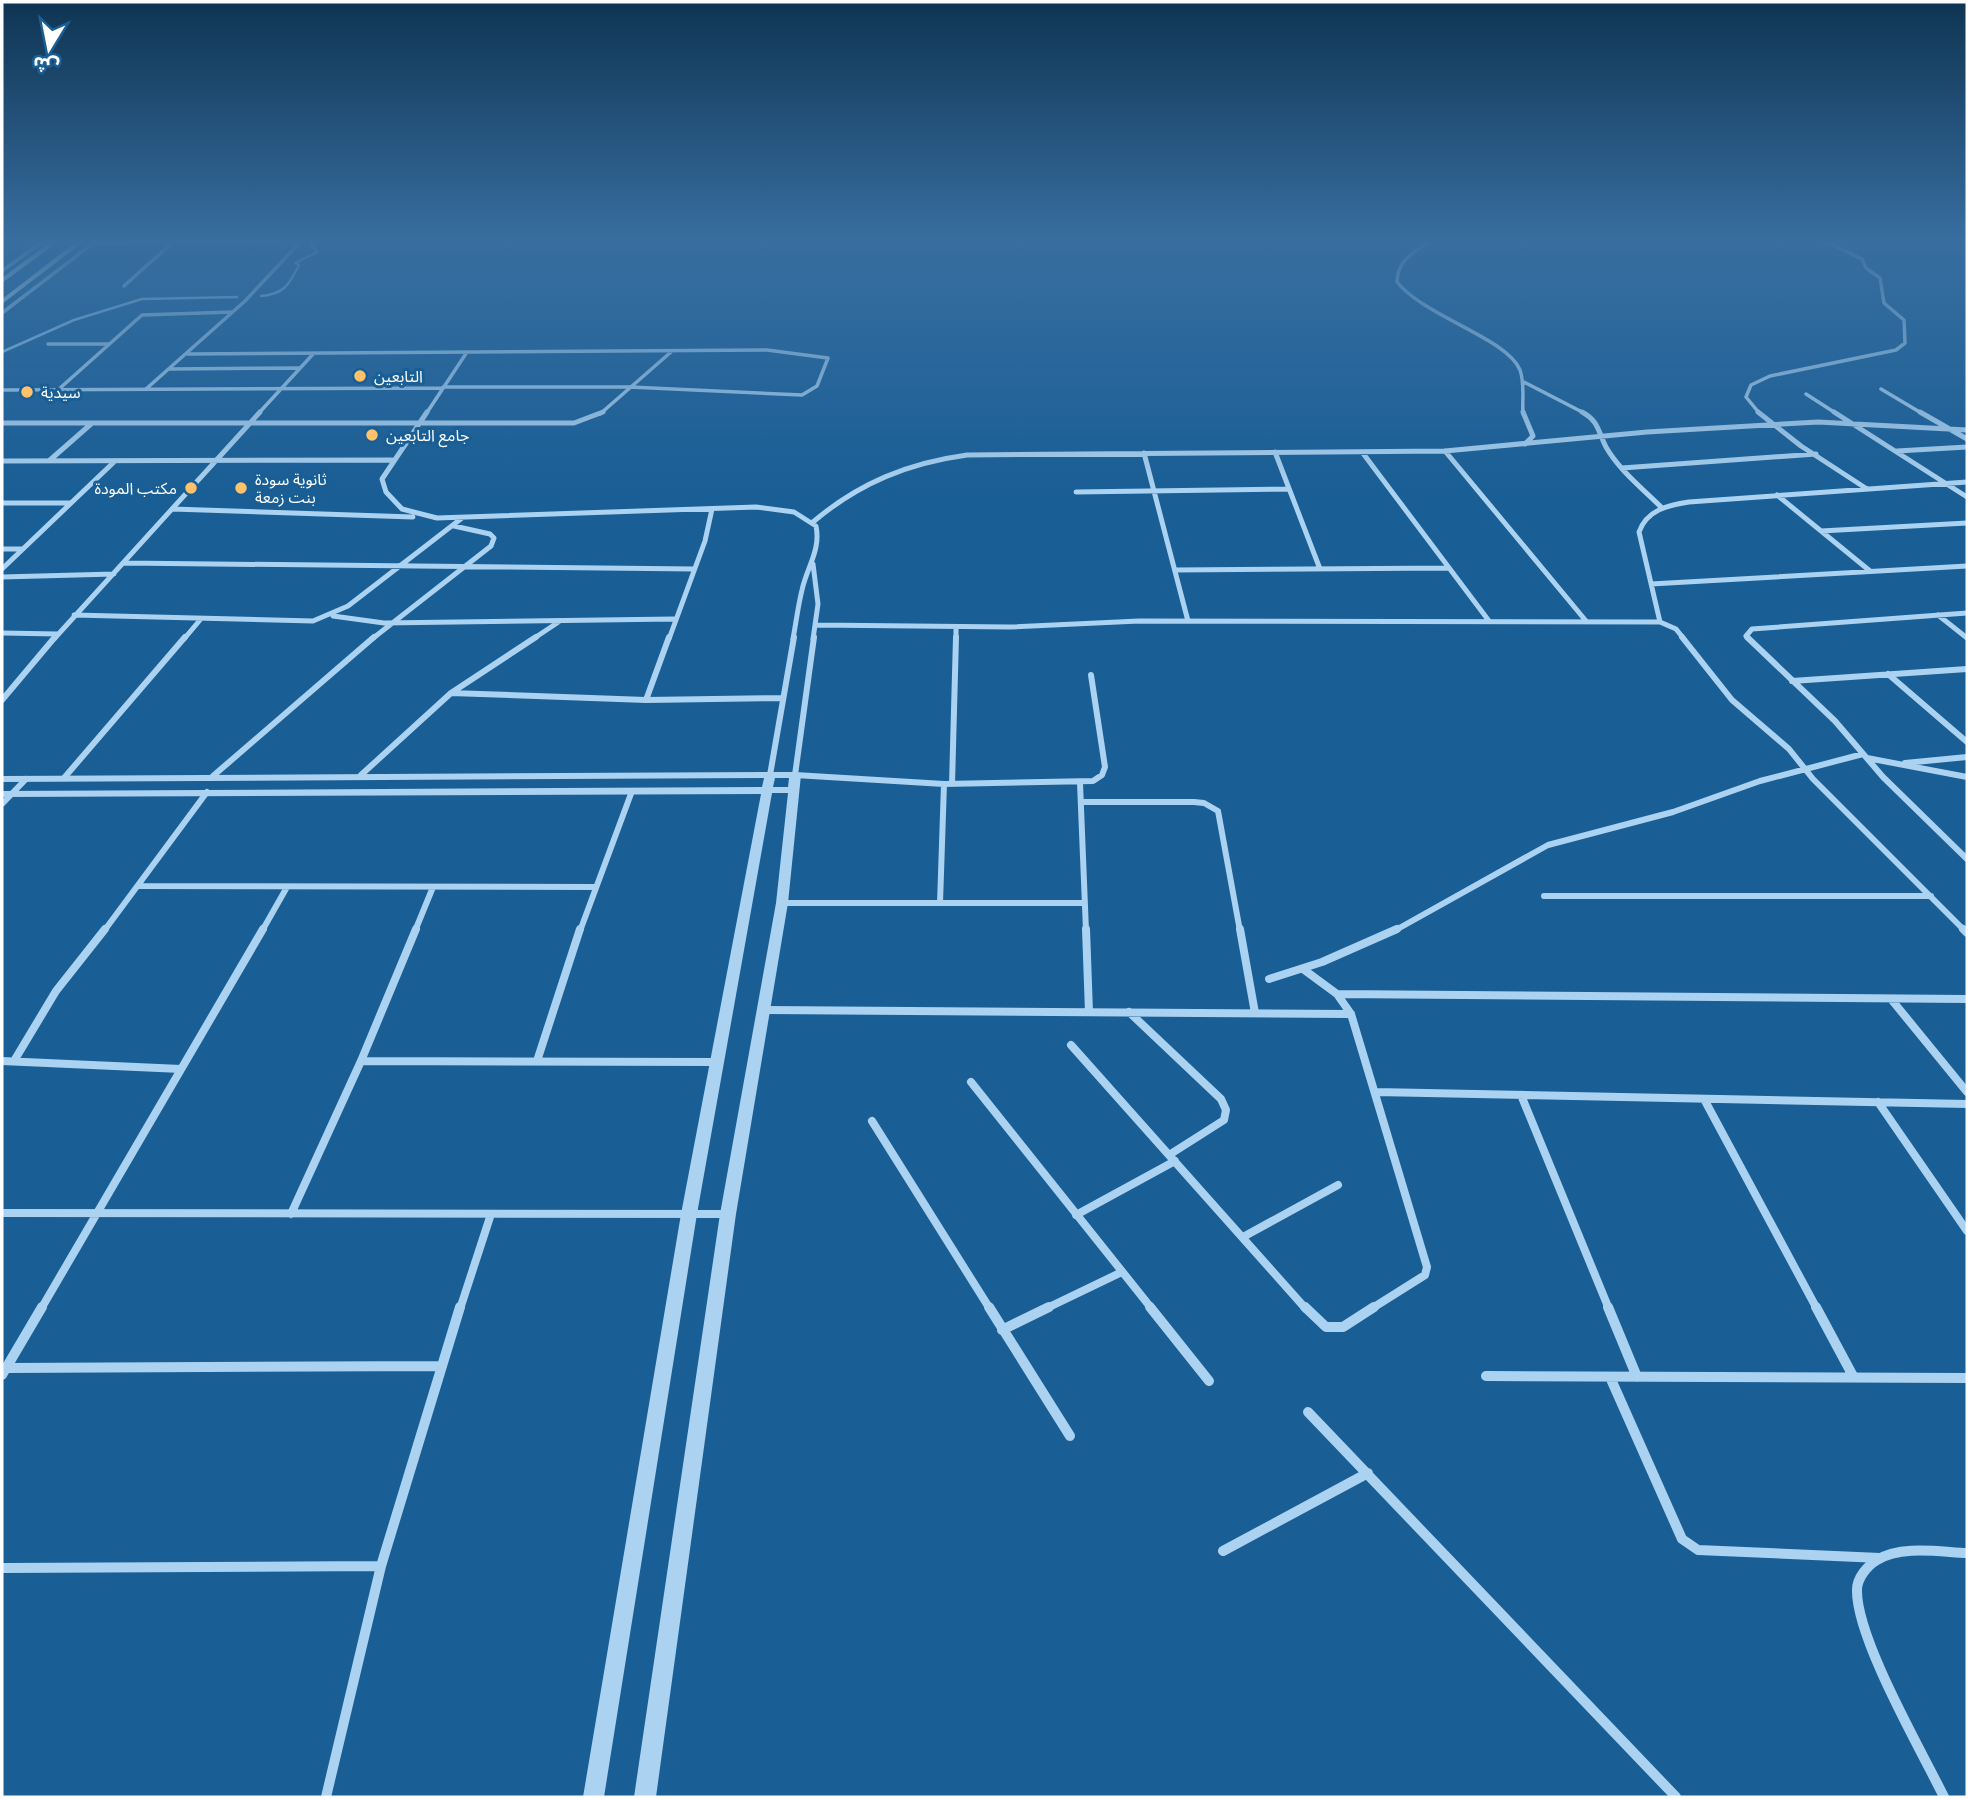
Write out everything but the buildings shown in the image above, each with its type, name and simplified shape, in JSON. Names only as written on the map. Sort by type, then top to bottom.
[{"type":"street","points":[[59,389],[133,323]]},
{"type":"street","points":[[146,389],[221,323]]},
{"type":"street","points":[[1454,323],[1508,353],[1517,363],[1524,382],[1524,411],[1533,436],[1524,445]]},
{"type":"street","points":[[1867,489],[1772,424],[1750,404],[1746,397],[1747,390],[1759,380],[1896,350],[1905,344],[1904,323]]},
{"type":"street","points":[[48,344],[109,344]]},
{"type":"street","points":[[2,390],[630,387],[805,395],[824,376],[828,358],[777,351],[187,354]]},
{"type":"street","points":[[420,517],[390,503],[382,479],[467,352]]},
{"type":"street","points":[[2,423],[574,423],[596,417],[671,352]]},
{"type":"street","points":[[3,697],[74,615],[314,353]]},
{"type":"street","points":[[168,369],[299,368]]},
{"type":"street","points":[[1524,382],[1581,409],[1597,423],[1608,452],[1662,508]]},
{"type":"street","points":[[1881,389],[1967,439]]},
{"type":"street","points":[[1806,394],[1967,496]]},
{"type":"street","points":[[813,522],[849,493],[916,463],[979,454],[1445,451],[1602,435],[1849,421],[1967,430]]},
{"type":"street","points":[[50,460],[92,423]]},
{"type":"street","points":[[1897,451],[1967,447]]},
{"type":"street","points":[[1445,451],[1586,621]]},
{"type":"street","points":[[1275,452],[1320,569]]},
{"type":"street","points":[[1362,452],[1489,621]]},
{"type":"street","points":[[1144,453],[1188,621]]},
{"type":"street","points":[[1622,468],[1817,454]]},
{"type":"street","points":[[2,461],[393,460]]},
{"type":"street","points":[[2,569],[115,461]]},
{"type":"street","points":[[1660,622],[1639,532],[1645,518],[1662,508],[1689,502],[1967,482]]},
{"type":"street","points":[[1076,492],[1289,489]]},
{"type":"street","points":[[1777,495],[1871,572]]},
{"type":"street","points":[[2,503],[70,503]]},
{"type":"street","points":[[172,509],[462,518],[776,509],[794,512],[813,522],[818,535],[813,564],[802,589],[689,1214],[593,1797]]},
{"type":"street","points":[[646,700],[705,541],[712,509]]},
{"type":"street","points":[[74,615],[313,621],[332,615],[401,568],[462,518]]},
{"type":"street","points":[[1821,531],[1967,523]]},
{"type":"street","points":[[213,776],[393,621],[491,546],[494,538],[479,530],[454,526]]},
{"type":"street","points":[[2,549],[22,549]]},
{"type":"street","points":[[124,563],[694,569]]},
{"type":"street","points":[[645,1797],[729,1214],[782,902],[794,783],[816,625],[818,593],[813,564]]},
{"type":"street","points":[[1651,584],[1967,566]]},
{"type":"street","points":[[1175,570],[1448,568]]},
{"type":"street","points":[[2,577],[114,574]]},
{"type":"street","points":[[1967,613],[1747,632],[1750,641],[1967,859]]},
{"type":"street","points":[[332,615],[384,624],[393,621],[674,619]]},
{"type":"street","points":[[1938,615],[1967,638]]},
{"type":"street","points":[[64,778],[200,620]]},
{"type":"street","points":[[360,775],[451,693],[560,621]]},
{"type":"street","points":[[816,625],[956,627],[1188,621],[1660,622],[1676,629],[1732,700],[1779,739],[1805,769],[1967,933]]},
{"type":"street","points":[[952,784],[956,627]]},
{"type":"street","points":[[2,633],[58,634]]},
{"type":"street","points":[[1792,681],[1967,669]]},
{"type":"street","points":[[1888,674],[1967,742]]},
{"type":"street","points":[[2,779],[360,775],[769,783],[1080,783],[1093,781],[1102,775],[1105,767],[1091,676]]},
{"type":"street","points":[[451,693],[646,700],[783,698]]},
{"type":"street","points":[[1269,979],[1303,969],[1388,933],[1548,845],[1673,812],[1805,769],[1865,756],[1967,776]]},
{"type":"street","points":[[1897,764],[1967,757]]},
{"type":"street","points":[[2,804],[7,794],[26,779]]},
{"type":"street","points":[[7,794],[632,791],[769,783]]},
{"type":"street","points":[[1080,783],[1089,1012]]},
{"type":"street","points":[[940,902],[944,784]]},
{"type":"street","points":[[537,1061],[594,887],[632,791]]},
{"type":"street","points":[[14,1061],[56,991],[139,886],[206,792]]},
{"type":"street","points":[[1080,802],[1194,802],[1204,803],[1218,811],[1255,1013]]},
{"type":"street","points":[[139,886],[594,887]]},
{"type":"street","points":[[4,1371],[287,887]]},
{"type":"street","points":[[290,1213],[360,1061],[433,887]]},
{"type":"street","points":[[1544,896],[1931,896]]},
{"type":"street","points":[[782,902],[1084,903]]},
{"type":"street","points":[[1072,1045],[1318,1322],[1326,1327],[1343,1327],[1426,1275],[1427,1267],[1351,1014],[1337,994],[1303,969]]},
{"type":"street","points":[[1337,994],[1967,999]]},
{"type":"street","points":[[1891,999],[1967,1092]]},
{"type":"street","points":[[764,1010],[1351,1014]]},
{"type":"street","points":[[1076,1214],[1172,1158],[1224,1120],[1226,1110],[1221,1099],[1129,1012]]},
{"type":"street","points":[[2,1061],[181,1069]]},
{"type":"street","points":[[360,1061],[718,1062]]},
{"type":"street","points":[[971,1082],[1209,1381]]},
{"type":"street","points":[[1376,1092],[1967,1104]]},
{"type":"street","points":[[1521,1095],[1637,1377]]},
{"type":"street","points":[[1704,1099],[1853,1376]]},
{"type":"street","points":[[1878,1102],[1967,1231]]},
{"type":"street","points":[[872,1121],[1070,1436]]},
{"type":"street","points":[[1243,1237],[1338,1185]]},
{"type":"street","points":[[2,1213],[729,1214]]},
{"type":"street","points":[[327,1797],[381,1566],[441,1366],[491,1214]]},
{"type":"street","points":[[1002,1329],[1122,1272]]},
{"type":"street","points":[[4,1371],[441,1366]]},
{"type":"street","points":[[1486,1376],[1967,1378]]},
{"type":"street","points":[[1610,1377],[1682,1539],[1698,1550],[1716,1553],[1880,1558],[1903,1553],[1967,1553]]},
{"type":"street","points":[[1308,1412],[1676,1797]]},
{"type":"street","points":[[1223,1551],[1368,1473]]},
{"type":"street","points":[[1880,1558],[1864,1571],[1856,1591],[1860,1616],[1944,1797]]},
{"type":"street","points":[[2,1568],[381,1566]]},
{"type":"waterway","points":[[2,352],[67,323]]},
{"type":"place","name":"التابعين","points":[[360,376]]},
{"type":"place","name":"سيدية","points":[[27,392]]},
{"type":"place","name":"جامع التابعين","points":[[372,435]]},
{"type":"place","name":"مكتب المودة","points":[[191,488]]},
{"type":"place","name":"ثانوية سودة بنت زمعة","points":[[241,488]]}]
